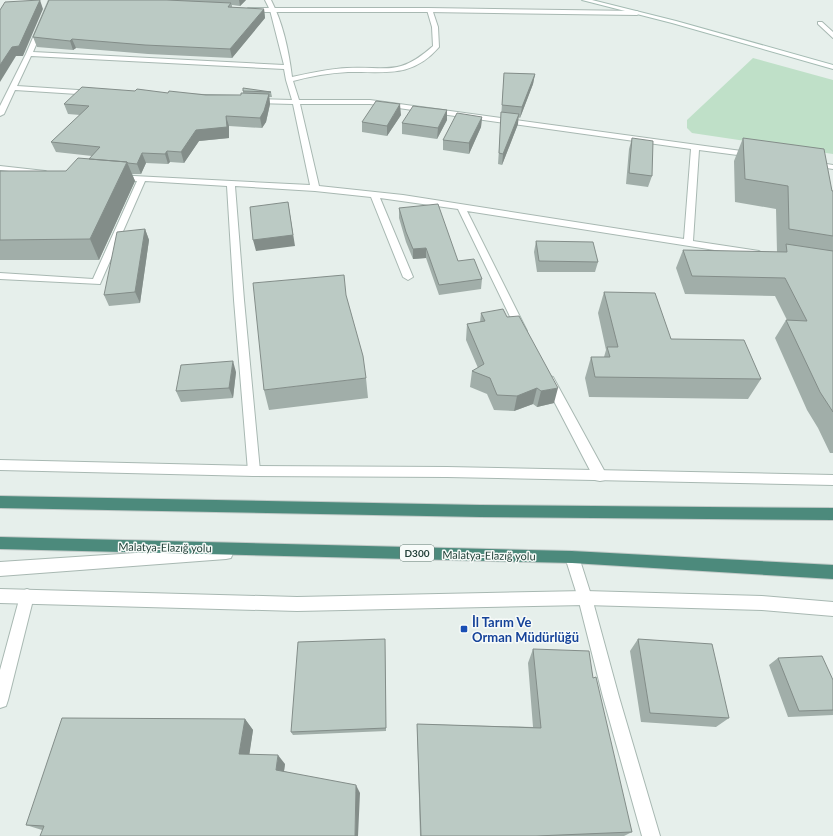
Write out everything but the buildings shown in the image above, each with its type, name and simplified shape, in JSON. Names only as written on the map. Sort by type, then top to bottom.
[{"type":"highway","points":[[0,502],[472,511],[833,514]]},
{"type":"highway","name":"Malatya-Elazığ yolu","points":[[0,543],[572,557],[833,572]]},
{"type":"street","points":[[0,114],[29,54],[52,0]]},
{"type":"street","points":[[268,0],[273,10],[288,67],[288,80],[296,102],[315,188]]},
{"type":"street","points":[[585,0],[833,67]]},
{"type":"street","points":[[244,10],[430,10],[637,14]]},
{"type":"street","points":[[288,80],[310,74],[347,70],[392,70],[408,68],[423,59],[436,47],[435,27],[430,10]]},
{"type":"street","points":[[820,24],[833,36]]},
{"type":"street","points":[[29,54],[288,67]]},
{"type":"street","points":[[12,88],[98,93]]},
{"type":"street","points":[[248,100],[296,102],[370,102],[764,157]]},
{"type":"street","points":[[688,242],[695,147]]},
{"type":"street","points":[[802,162],[833,167]]},
{"type":"street","points":[[0,168],[55,173]]},
{"type":"street","points":[[110,176],[315,188],[460,207],[772,256]]},
{"type":"street","points":[[0,276],[96,282],[142,178]]},
{"type":"street","points":[[231,183],[239,300],[254,471]]},
{"type":"street","points":[[375,196],[408,277]]},
{"type":"street","points":[[460,207],[529,344]]},
{"type":"street","points":[[544,372],[600,476]]},
{"type":"street","points":[[0,465],[254,471],[447,472],[833,480]]},
{"type":"street","points":[[0,568],[275,550]]},
{"type":"street","points":[[572,557],[585,598],[611,697],[651,836]]},
{"type":"street","points":[[0,596],[297,604],[585,598],[762,603],[833,609]]},
{"type":"street","points":[[0,700],[27,596]]},
{"type":"green space","points":[[753,58],[833,80],[833,154],[692,133],[687,128],[687,120]]},
{"type":"place","name":"İl Tarım Ve Orman Müdürlüğü","points":[[464,629]]}]
